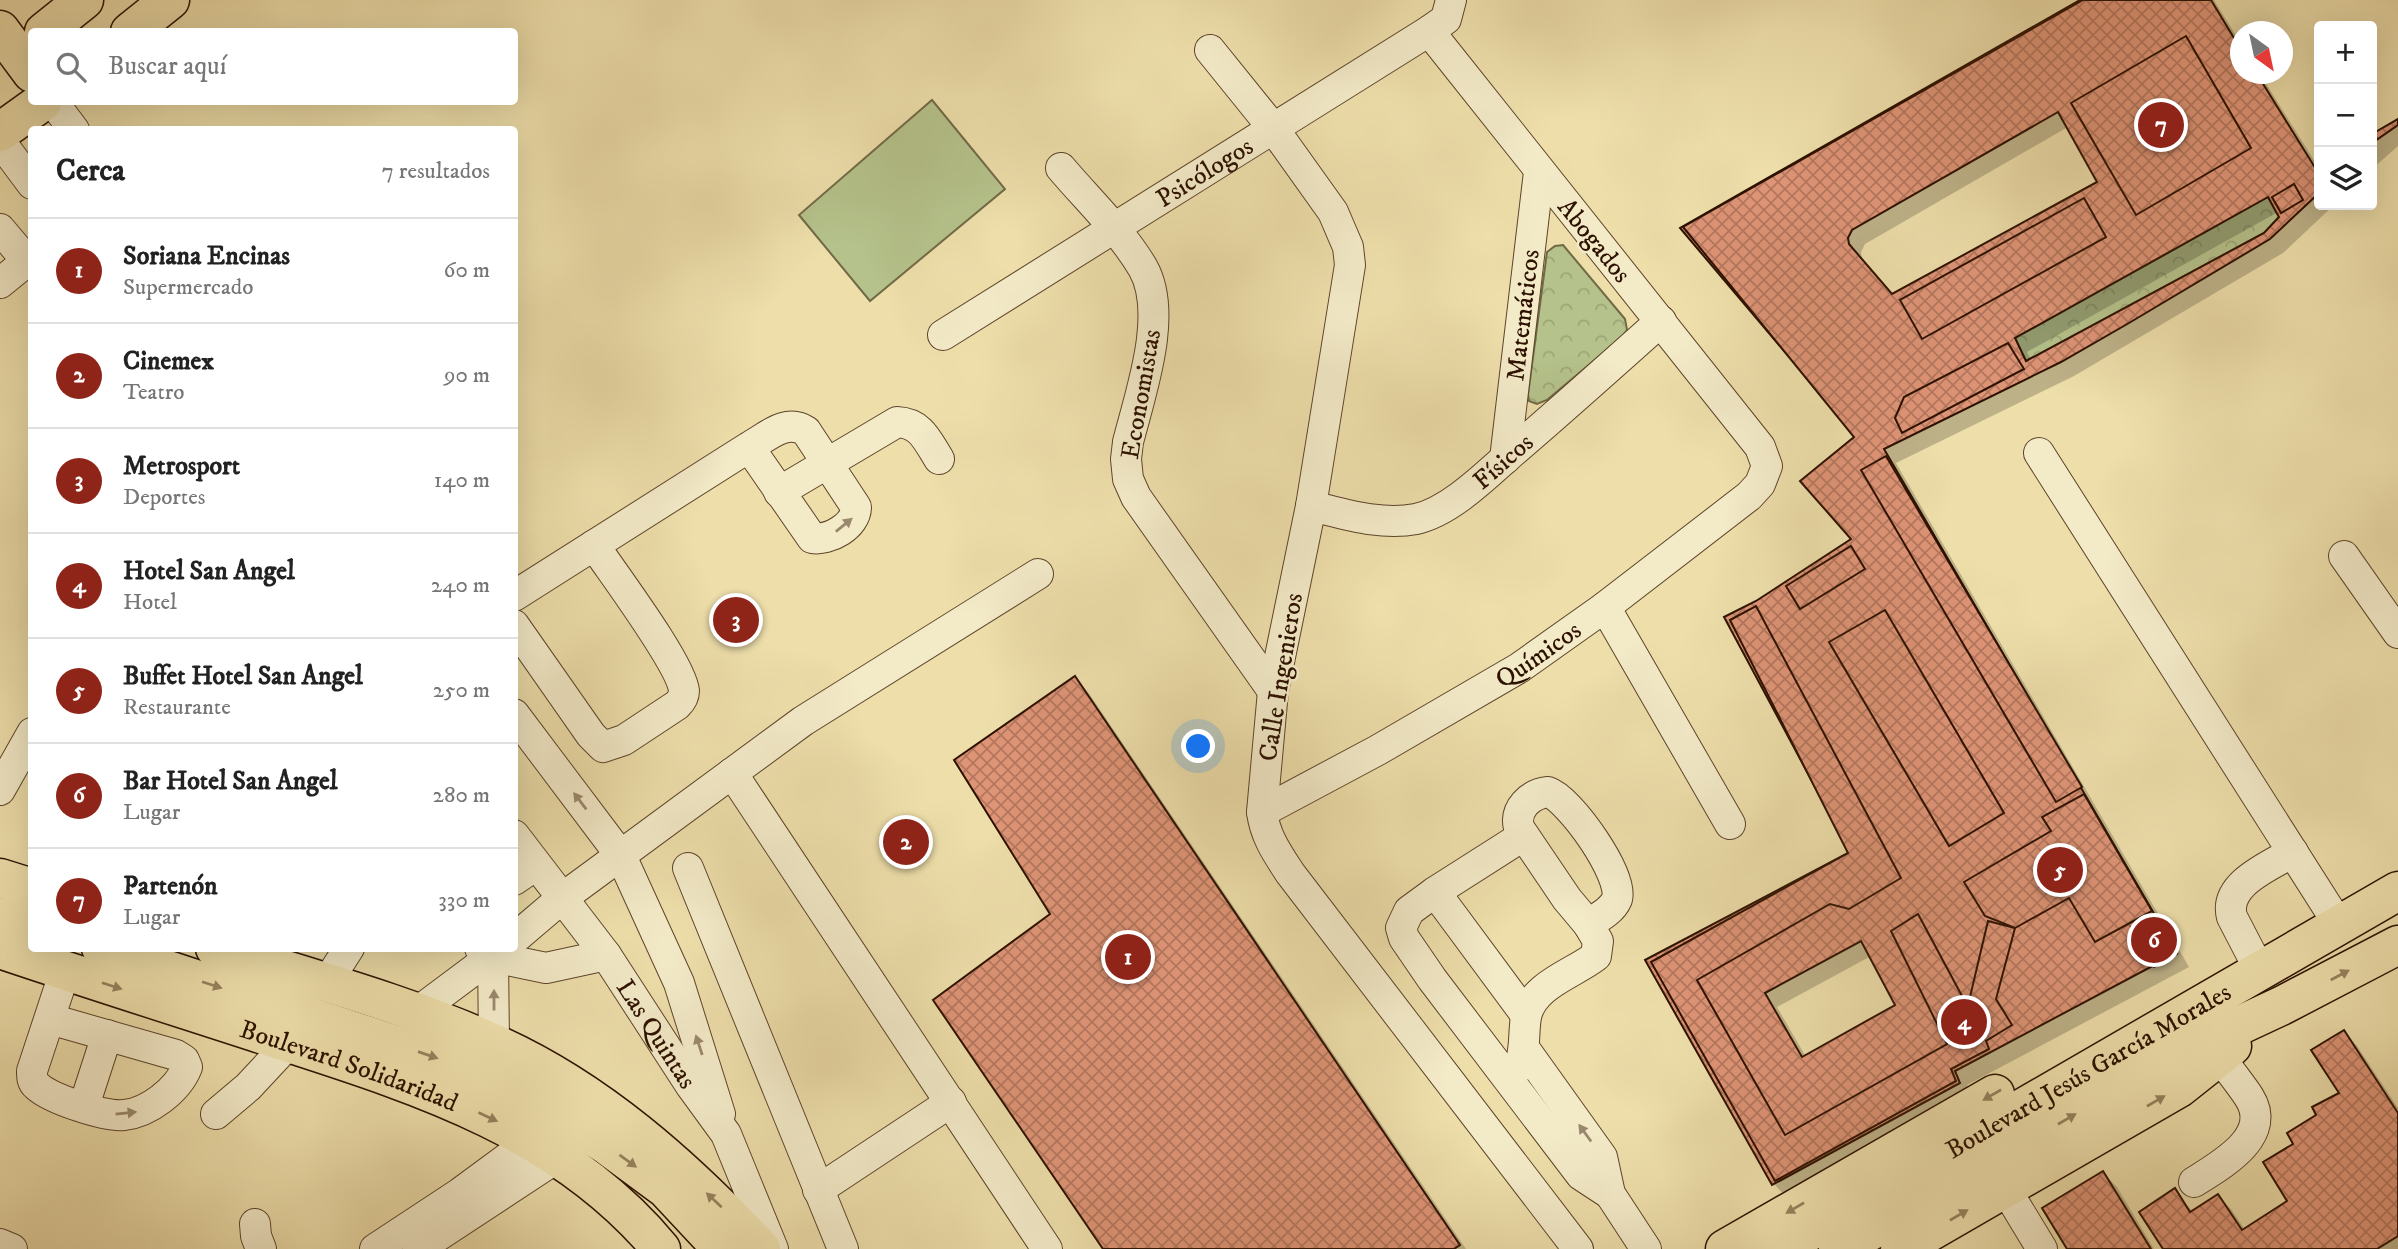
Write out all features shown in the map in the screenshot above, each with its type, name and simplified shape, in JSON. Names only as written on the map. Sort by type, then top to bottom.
[{"type":"main road","points":[[48,28],[84,0]]},
{"type":"main road","points":[[136,28],[170,0]]},
{"type":"main road","points":[[0,132],[38,105]]},
{"type":"main road","points":[[0,878],[28,887]]},
{"type":"main road","points":[[1725,1249],[2068,1052],[2203,984],[2257,966],[2328,931],[2398,891]]},
{"type":"main road","points":[[0,917],[28,925]]},
{"type":"main road","points":[[1900,1249],[2179,1088],[2214,1048],[2281,1006],[2398,945]]},
{"type":"main road","name":"Boulevard Solidaridad","points":[[0,949],[448,1098],[545,1149],[587,1178],[628,1213],[661,1249]]},
{"type":"main road","points":[[112,952],[433,1057],[488,1079],[556,1114],[605,1144],[666,1189],[722,1249]]},
{"type":"main road","points":[[242,952],[262,955],[326,984],[416,1013],[494,1043],[571,1084],[622,1120],[685,1173],[761,1249]]},
{"type":"main road","name":"Boulevard Jesús García Morales","points":[[1779,1249],[2257,966]]},
{"type":"main road","name":"Boulevard Jesús García Morales","points":[[1838,1249],[2176,1055],[2214,1048]]},
{"type":"street","name":"Psicólogos","points":[[943,335],[1429,31],[1446,19],[1451,0]]},
{"type":"street","name":"Abogados","points":[[1429,31],[1760,447]]},
{"type":"street","name":"Calle Ingenieros","points":[[1210,50],[1273,128],[1333,212],[1348,247],[1350,265],[1311,506],[1273,691],[1263,826],[1290,873],[1578,1249]]},
{"type":"street","points":[[55,105],[72,126]]},
{"type":"street","points":[[0,141],[28,179]]},
{"type":"street","name":"Economistas","points":[[1061,168],[1144,270],[1151,290],[1153,327],[1128,442],[1128,479],[1136,497],[1273,691]]},
{"type":"street","name":"Matemáticos","points":[[1505,459],[1539,172]]},
{"type":"street","points":[[0,229],[28,258]]},
{"type":"street","points":[[0,283],[28,260]]},
{"type":"street","name":"Físicos","points":[[1311,506],[1362,518],[1394,522],[1419,518],[1441,509],[1468,491],[1661,321]]},
{"type":"street","points":[[779,492],[897,422],[910,422],[920,430],[939,459]]},
{"type":"street","points":[[518,593],[749,447],[785,426],[797,425],[806,431],[856,507],[856,515],[828,538],[811,537],[749,447]]},
{"type":"street","name":"Químicos","points":[[1262,812],[1459,704],[1530,660],[1605,607],[1749,496],[1760,484],[1767,466],[1760,447]]},
{"type":"street","points":[[2039,453],[2293,852],[2328,931]]},
{"type":"street","points":[[518,631],[584,726],[603,747],[624,740],[682,700],[684,692],[672,662],[594,545]]},
{"type":"street","points":[[2344,556],[2398,634]]},
{"type":"street","points":[[518,933],[803,721],[1038,573]]},
{"type":"street","points":[[1605,607],[1730,824]]},
{"type":"street","points":[[518,719],[621,856],[679,983],[726,1134]]},
{"type":"street","points":[[0,790],[28,740]]},
{"type":"street","points":[[732,773],[1047,1249]]},
{"type":"street","points":[[1511,1083],[1521,1063],[1526,1015],[1531,1003],[1543,990],[1597,956],[1598,940],[1523,836],[1517,821],[1520,809],[1540,793],[1548,792],[1562,800],[1609,865],[1618,887],[1617,898],[1611,909],[1588,924]]},
{"type":"street","points":[[1523,836],[1409,911],[1401,928],[1404,938],[1581,1175],[1610,1194]]},
{"type":"street","name":"Las Quintas","points":[[518,849],[525,873],[562,899],[606,955],[691,1086],[726,1134],[773,1249]]},
{"type":"street","points":[[2257,966],[2232,917],[2229,909],[2231,901],[2248,880],[2293,852]]},
{"type":"street","points":[[688,868],[843,1249]]},
{"type":"street","points":[[1435,892],[1526,1015]]},
{"type":"street","points":[[326,984],[346,952]]},
{"type":"street","points":[[416,1013],[493,952]]},
{"type":"street","points":[[494,1043],[498,952]]},
{"type":"street","points":[[507,952],[545,968],[606,955]]},
{"type":"street","points":[[50,1019],[176,1055],[184,1060],[187,1068],[175,1085],[150,1106],[125,1115],[109,1115],[56,1097],[34,1083],[32,1071],[65,971]]},
{"type":"street","points":[[84,1106],[107,1035]]},
{"type":"street","points":[[216,1114],[248,1087],[289,1043]]},
{"type":"street","points":[[1524,1048],[1602,1157],[1610,1194],[1646,1249]]},
{"type":"street","points":[[2194,1182],[2229,1159],[2255,1128],[2256,1119],[2251,1099],[2214,1048]]},
{"type":"street","points":[[818,1190],[951,1102]]},
{"type":"street","points":[[375,1249],[460,1193],[545,1149]]},
{"type":"street","points":[[418,1249],[545,1149]]},
{"type":"street","points":[[2005,1188],[2042,1249]]},
{"type":"street","points":[[0,1244],[12,1249]]},
{"type":"green space","points":[[932,100],[1005,189],[870,301],[799,215]]},
{"type":"green space","points":[[2268,197],[2279,217],[2264,233],[2026,361],[2015,338]]},
{"type":"green space","points":[[1563,245],[1625,319],[1627,330],[1547,400],[1537,404],[1529,401],[1528,395],[1547,252],[1555,246]]},
{"type":"building","points":[[2080,0],[2149,0],[1738,235],[1866,386],[1834,410],[1680,228]]},
{"type":"building","points":[[2083,0],[2211,0],[2230,31],[2230,84],[2263,84],[2314,166],[2314,198],[2270,239],[2129,323],[2061,362],[1884,449],[2177,953],[1955,1071],[1960,1083],[1772,1185],[1645,960],[1850,852],[1724,617],[1756,601],[1851,539],[1800,481],[1854,437],[1683,227]],"holes":[[[2058,112],[2097,182],[1892,294],[1849,244],[1848,238],[1852,230]],[[2268,197],[2279,217],[2264,233],[2026,361],[2015,338]],[[1861,941],[1895,1005],[1802,1057],[1765,993]]]},
{"type":"building","points":[[2186,36],[2251,148],[2136,215],[2071,103]]},
{"type":"building","points":[[2398,119],[2398,125],[2377,140],[2377,131]]},
{"type":"building","points":[[2294,184],[2303,200],[2281,213],[2272,197]]},
{"type":"building","points":[[2084,198],[2106,237],[1922,339],[1900,300]]},
{"type":"building","points":[[2008,343],[2024,369],[1902,433],[1895,418],[1904,397]]},
{"type":"building","points":[[1886,456],[2082,787],[2056,802],[1861,470]]},
{"type":"building","points":[[1851,546],[1865,569],[1800,609],[1786,586]]},
{"type":"building","points":[[1756,606],[1901,878],[1849,909],[1830,904],[1697,980],[1785,1135],[1947,1044],[1891,931],[1918,914],[1962,996],[1970,997],[1988,921],[2015,928],[1996,999],[2012,1025],[1986,1041],[1989,1049],[1951,1069],[1956,1081],[1775,1181],[1651,962],[1848,853],[1730,620]]},
{"type":"building","points":[[1885,610],[2004,813],[1949,846],[1829,642]]},
{"type":"building","points":[[1075,676],[1460,1245],[1454,1249],[1103,1249],[933,1000],[1050,914],[954,760]]},
{"type":"building","points":[[2084,794],[2152,911],[2095,942],[2069,898],[2015,928],[1985,916],[1964,882],[2051,831],[2042,817]]},
{"type":"building","points":[[2154,914],[2177,954],[2154,967],[2131,927]]},
{"type":"building","points":[[2344,1030],[2398,1113],[2398,1236],[2377,1249],[2163,1249],[2139,1212],[2175,1188],[2190,1212],[2218,1194],[2242,1230],[2287,1201],[2263,1162],[2293,1144],[2287,1133],[2316,1115],[2312,1107],[2339,1093],[2311,1050]]},
{"type":"building","points":[[2103,1171],[2151,1249],[2067,1249],[2042,1208]]},
{"type":"place","name":"Partenón","points":[[2161,125]]},
{"type":"place","name":"Metrosport","points":[[736,620]]},
{"type":"place","name":"Cinemex","points":[[906,842]]},
{"type":"place","name":"Buffet Hotel San Angel","points":[[2060,870]]},
{"type":"place","name":"Bar Hotel San Angel","points":[[2154,940]]},
{"type":"place","name":"Soriana Encinas","points":[[1128,957]]},
{"type":"place","name":"Hotel San Angel","points":[[1964,1022]]}]
